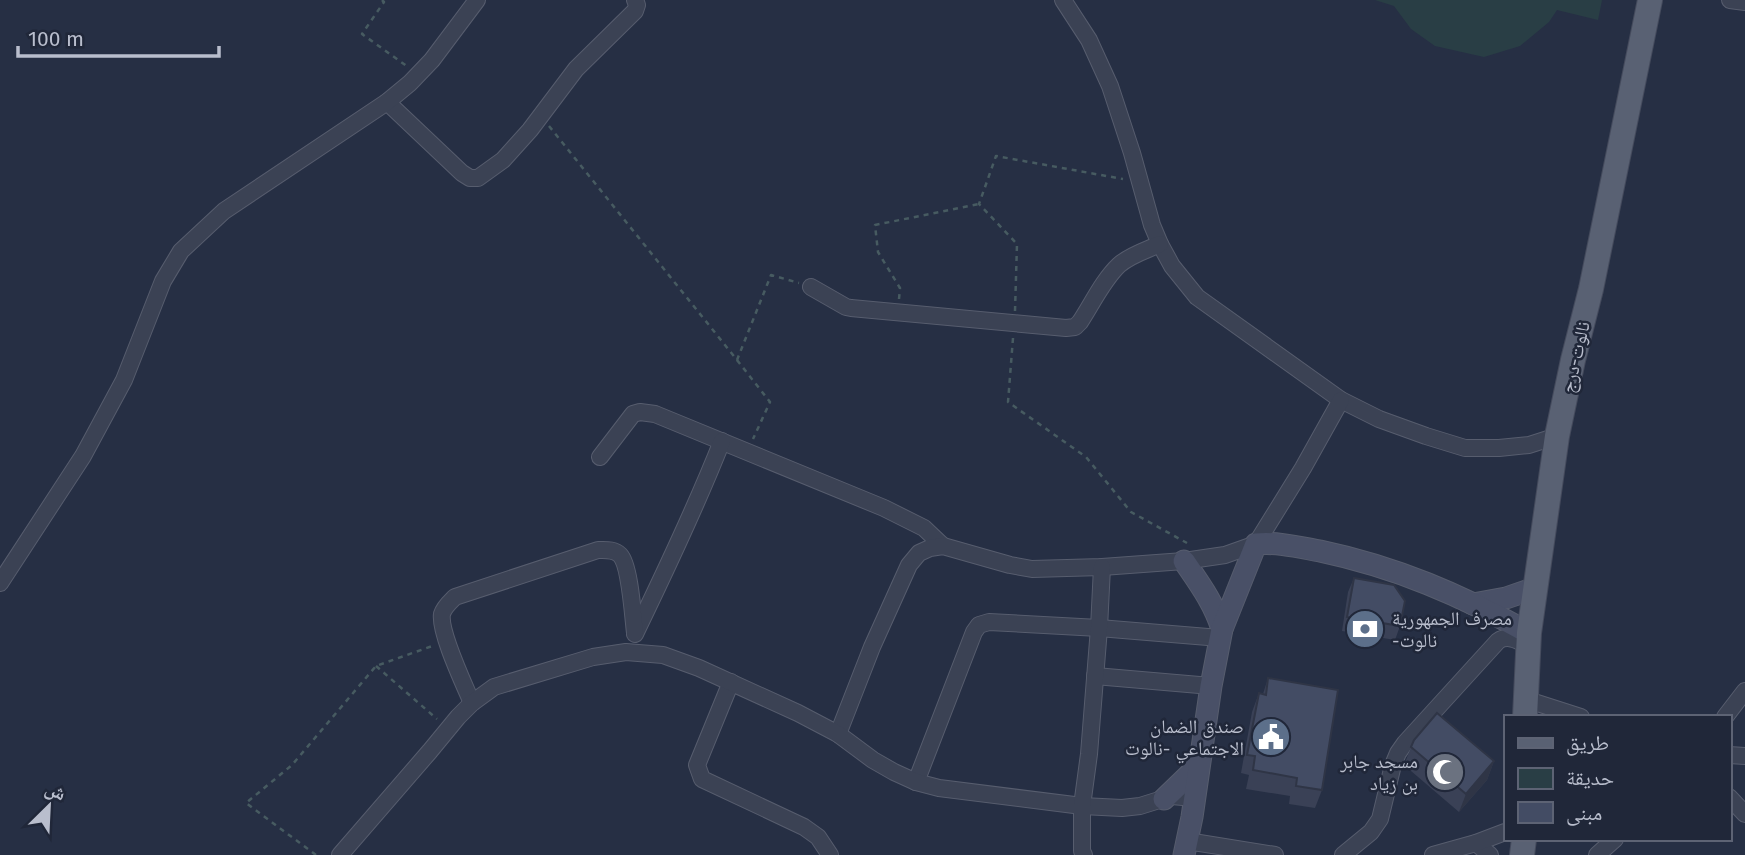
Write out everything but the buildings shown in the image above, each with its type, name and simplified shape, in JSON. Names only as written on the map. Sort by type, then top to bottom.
[{"type":"main road","name":"نالوت-درج","points":[[1525,708],[1535,588],[1557,436],[1594,276],[1650,0]]},
{"type":"street","points":[[0,583],[83,456],[124,380],[163,281],[181,251],[224,211],[387,103],[419,75],[477,0]]},
{"type":"street","points":[[387,103],[462,173],[470,178],[478,178],[503,160],[576,69],[635,11],[635,0]]},
{"type":"street","points":[[1063,0],[1089,40],[1110,86],[1160,244],[1172,266],[1197,297],[1341,400],[1379,419],[1465,448],[1529,445],[1557,436]]},
{"type":"street","points":[[1730,0],[1745,2]]},
{"type":"street","points":[[811,287],[846,307],[1075,327],[1120,265],[1160,244]]},
{"type":"street","points":[[1275,855],[1186,848],[1221,633],[1256,544],[1341,400]]},
{"type":"street","points":[[600,457],[633,414],[655,414],[913,521],[943,546]]},
{"type":"street","points":[[626,652],[694,509],[722,441]]},
{"type":"street","points":[[838,734],[872,647],[909,565],[919,553],[943,546],[1032,569],[1184,561],[1225,555],[1256,544],[1273,543],[1341,555],[1414,577],[1495,614],[1529,639]]},
{"type":"street","points":[[472,703],[442,628],[442,614],[446,605],[456,597],[598,550],[610,549],[619,554],[626,564],[635,633]]},
{"type":"street","points":[[1184,561],[1217,612],[1221,633]]},
{"type":"street","points":[[1084,855],[1082,806],[1099,628],[1102,566]]},
{"type":"street","points":[[1473,604],[1506,598],[1535,588]]},
{"type":"street","points":[[916,782],[979,625],[989,622],[1221,633]]},
{"type":"street","points":[[1343,855],[1371,832],[1380,819],[1393,765],[1405,743],[1498,641],[1503,637],[1529,639]]},
{"type":"street","points":[[340,855],[449,728],[472,703],[494,687],[593,657],[626,652],[663,655],[699,668],[838,734],[873,760],[916,782],[939,788],[1082,806],[1122,808],[1179,796],[1193,807]]},
{"type":"street","points":[[1095,676],[1211,686]]},
{"type":"street","points":[[730,682],[697,765],[702,779],[804,827],[818,837],[830,855]]},
{"type":"street","points":[[1727,715],[1745,691]]},
{"type":"street","points":[[1525,708],[1569,715]]},
{"type":"street","points":[[1160,800],[1192,772],[1201,754]]},
{"type":"street","points":[[1731,799],[1745,814]]},
{"type":"street","points":[[1433,855],[1504,832]]},
{"type":"street","points":[[1597,855],[1613,841]]},
{"type":"street","points":[[1476,843],[1490,855]]},
{"type":"path","points":[[382,0],[384,2],[362,34],[419,75]]},
{"type":"path","points":[[541,115],[770,401],[748,451]]},
{"type":"path","points":[[979,204],[996,156],[1140,182]]},
{"type":"path","points":[[899,313],[900,288],[878,251],[875,225],[979,204]]},
{"type":"path","points":[[979,204],[1017,244],[1015,323],[1008,402],[1086,457],[1131,512],[1211,557]]},
{"type":"path","points":[[737,360],[771,275],[811,287]]},
{"type":"path","points":[[316,855],[246,803],[292,765],[376,666],[447,641]]},
{"type":"path","points":[[376,666],[449,728]]},
{"type":"green space","points":[[1375,0],[1602,0],[1598,20],[1557,10],[1549,22],[1520,46],[1484,57],[1435,46],[1411,29],[1394,6]]},
{"type":"place","name":"مصرف الجمهورية -نالوت","points":[[1365,629]]},
{"type":"place","name":"صندق الضمان الاجتماعي -نالوت","points":[[1271,737]]},
{"type":"place","name":"مسجد جابر بن زياد","points":[[1445,772]]}]
